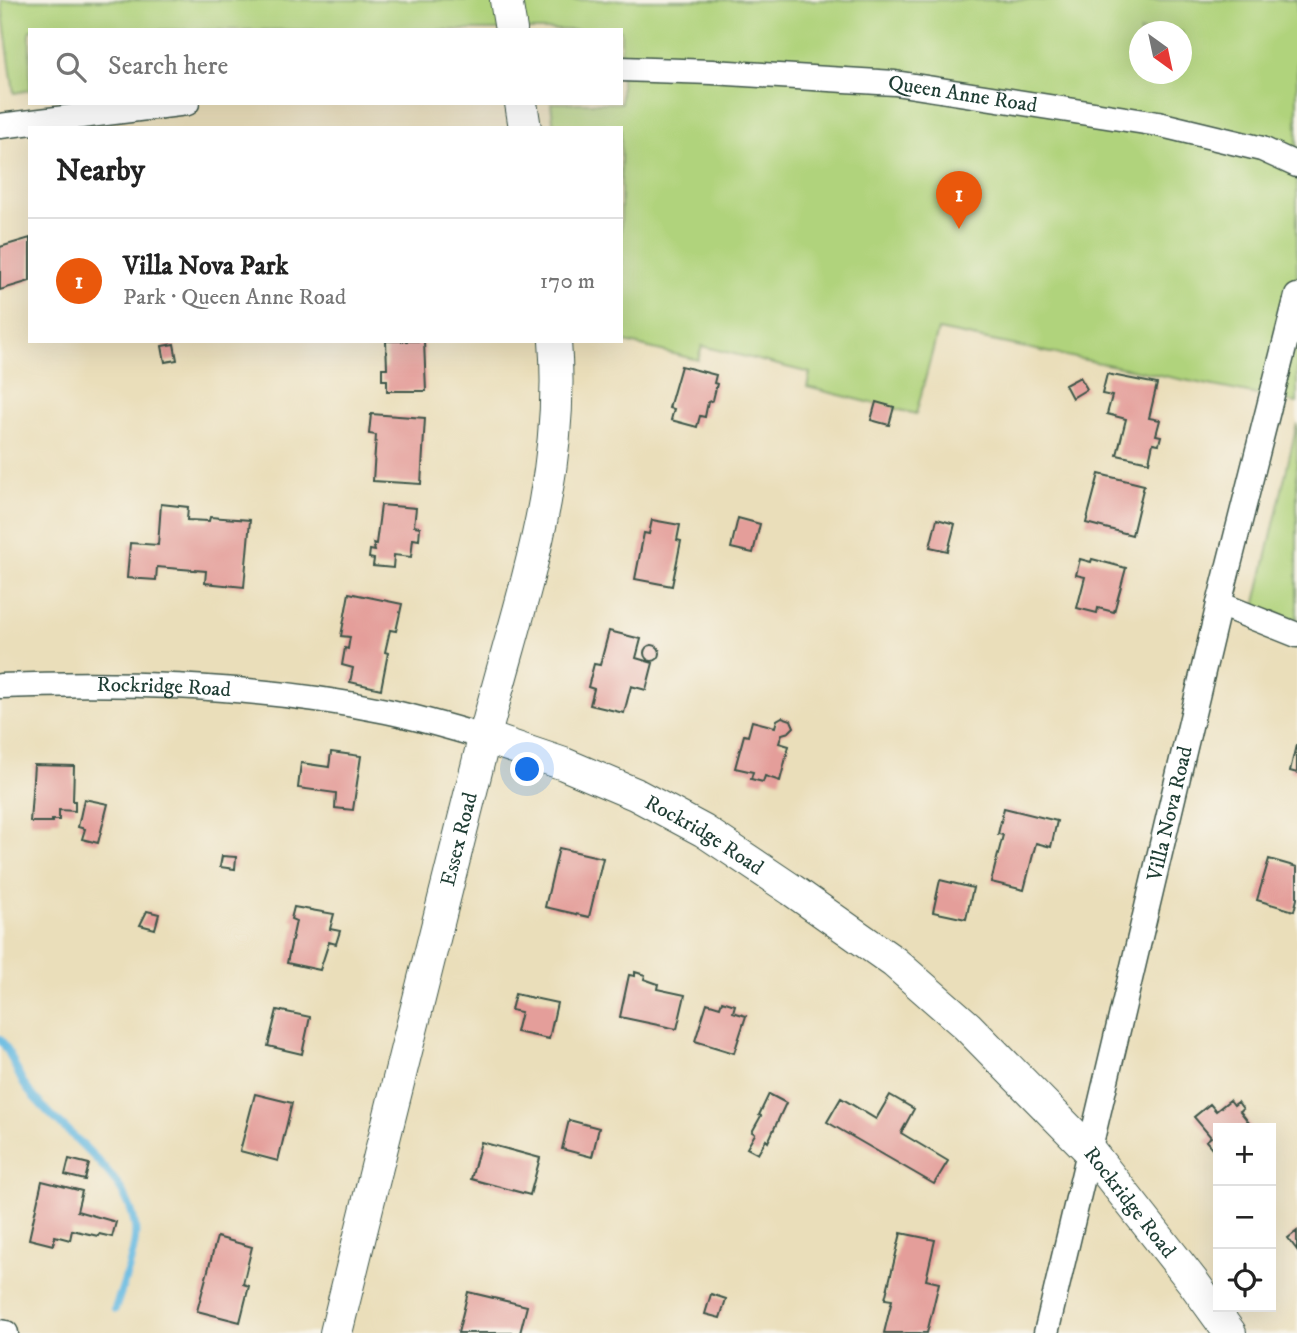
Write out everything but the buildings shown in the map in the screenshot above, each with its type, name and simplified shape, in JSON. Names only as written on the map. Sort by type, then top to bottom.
[{"type":"street","points":[[506,0],[510,28]]},
{"type":"street","name":"Queen Anne Road","points":[[623,69],[895,83],[1158,124],[1262,149],[1297,165]]},
{"type":"street","points":[[0,126],[171,105]]},
{"type":"street","points":[[521,105],[525,126]]},
{"type":"street","name":"Villa Nova Road","points":[[1046,1333],[1219,604],[1297,296]]},
{"type":"street","name":"Essex Road","points":[[335,1333],[484,737],[545,513],[556,439],[558,382],[555,343]]},
{"type":"street","points":[[1219,604],[1297,635]]},
{"type":"street","name":"Rockridge Road","points":[[0,686],[76,683],[176,685],[281,695],[387,711],[484,737],[564,764],[635,794],[704,831],[792,890],[894,962],[946,1007],[1090,1152],[1230,1333]]},
{"type":"street","points":[[0,1332],[6,1333]]},
{"type":"green space","points":[[1,0],[1297,0],[1297,403],[938,330],[916,414],[807,387],[810,373],[702,346],[698,360],[623,341],[623,126],[554,126],[551,105],[623,105],[623,28],[28,28],[28,90],[14,93]]},
{"type":"green space","points":[[1297,424],[1297,620],[1255,607]]},
{"type":"waterway","points":[[0,1039],[28,1090],[107,1171],[130,1207],[135,1227],[134,1245],[115,1309]]},
{"type":"place","name":"Villa Nova Park","points":[[959,229]]}]
